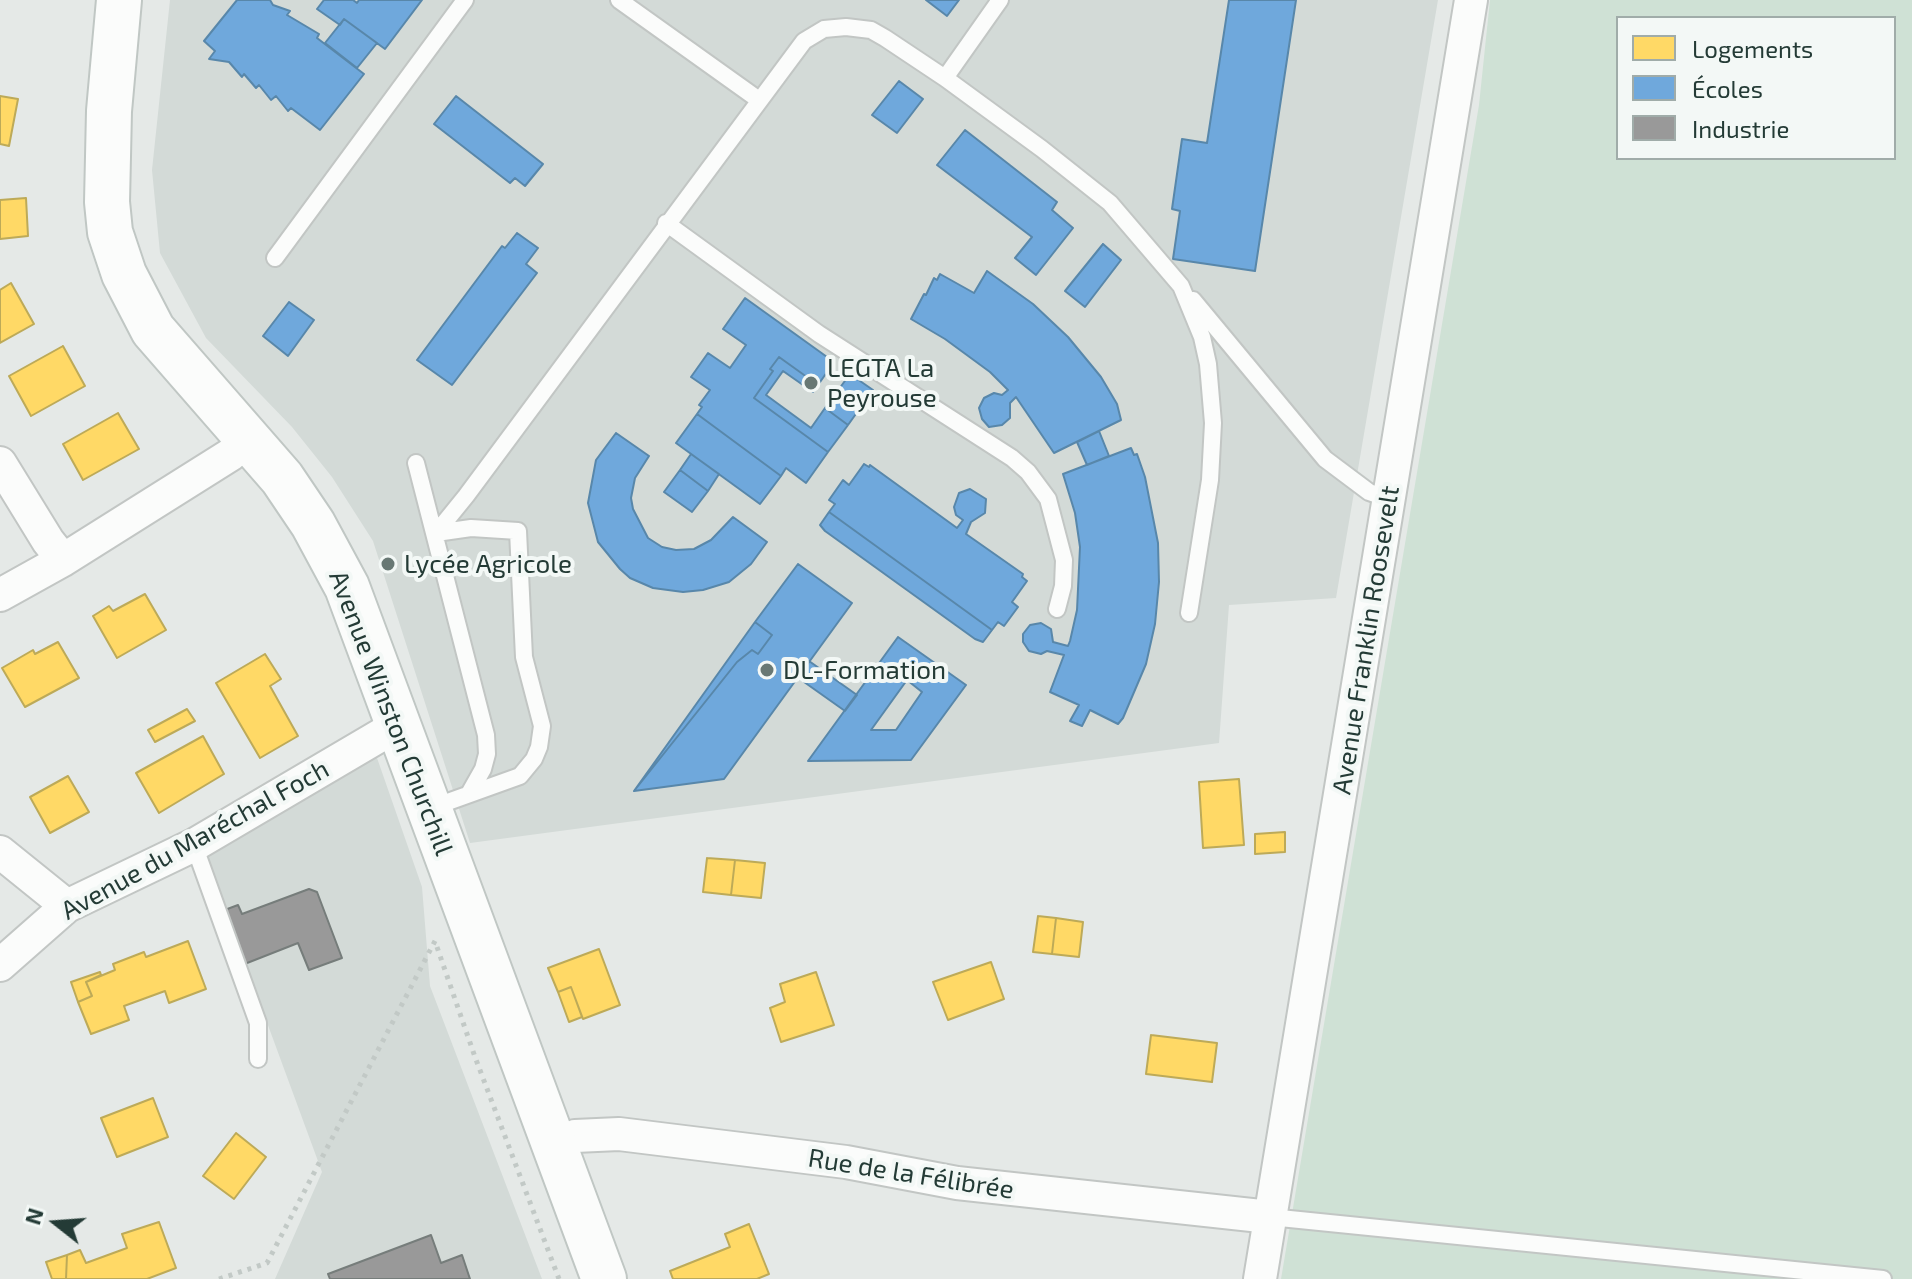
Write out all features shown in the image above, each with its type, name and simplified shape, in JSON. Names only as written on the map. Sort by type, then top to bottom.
[{"type":"main road","name":"Avenue Winston Churchill","points":[[119,0],[109,111],[107,202],[110,232],[124,274],[153,330],[282,478],[313,524],[347,587],[604,1279]]},
{"type":"street","name":"Avenue Franklin Roosevelt","points":[[1260,1279],[1471,0]]},
{"type":"street","points":[[0,595],[63,560],[230,455],[250,438]]},
{"type":"street","points":[[0,463],[63,560]]},
{"type":"street","name":"Avenue du Maréchal Foch","points":[[0,965],[67,906],[194,845],[398,725]]},
{"type":"street","points":[[0,852],[67,906]]},
{"type":"street","name":"Rue de la Félibrée","points":[[553,1145],[575,1136],[619,1134],[846,1162],[957,1183],[1270,1217]]},
{"type":"lane","points":[[275,258],[465,0]]},
{"type":"lane","points":[[619,0],[759,100]]},
{"type":"lane","points":[[945,78],[1000,0]]},
{"type":"lane","points":[[436,533],[804,41],[824,29],[846,27],[871,30],[945,78],[1110,203],[1325,459],[1369,492],[1389,499]]},
{"type":"lane","points":[[666,223],[819,334],[1012,458],[1028,472],[1048,499],[1064,560],[1063,586],[1057,609]]},
{"type":"lane","points":[[1181,286],[1202,337],[1208,364],[1213,423],[1210,480],[1189,613]]},
{"type":"lane","points":[[416,463],[486,735],[487,754],[483,769],[470,792]]},
{"type":"lane","points":[[429,809],[520,776],[534,759],[542,726],[524,657],[518,531],[471,528],[436,533]]},
{"type":"lane","points":[[194,845],[258,1023],[258,1059]]},
{"type":"lane","points":[[1270,1217],[1883,1279]]},
{"type":"path","points":[[219,1279],[267,1263],[436,939]]},
{"type":"shaded area","name":"LEGTA La Peyrouse","points":[[170,0],[1438,0],[1336,598],[1229,605],[1219,743],[470,843],[373,541],[332,477],[292,427],[206,338],[160,253],[152,170]]},
{"type":"shaded area","points":[[376,755],[422,887],[430,986],[542,1279],[275,1279],[322,1172],[205,854]]},
{"type":"green space","points":[[1490,0],[1912,0],[1912,1279],[1281,1279],[1479,105]]},
{"type":"building: Logements","points":[[0,96],[18,99],[9,146],[0,144]]},
{"type":"building: Logements","points":[[26,198],[28,236],[0,239],[0,200]]},
{"type":"building: Logements","points":[[11,283],[34,324],[0,343],[0,290]]},
{"type":"building: Logements","points":[[63,346],[85,386],[31,416],[9,376]]},
{"type":"building: Logements","points":[[118,413],[139,449],[83,480],[63,444]]},
{"type":"building: Logements","points":[[145,594],[166,630],[117,658],[93,616],[109,606],[113,611]]},
{"type":"building: Logements","points":[[58,642],[79,678],[25,707],[2,668],[33,650],[35,654]]},
{"type":"building: Logements","points":[[265,654],[281,679],[270,686],[298,736],[260,758],[216,683]]},
{"type":"building: Logements","points":[[187,709],[195,721],[155,742],[148,730]]},
{"type":"building: Logements","points":[[203,736],[224,774],[159,813],[136,773]]},
{"type":"building: Logements","points":[[68,776],[89,812],[50,833],[30,797]]},
{"type":"building: Logements","points":[[1239,779],[1244,845],[1203,848],[1199,782]]},
{"type":"building: Logements","points":[[1285,832],[1285,852],[1255,854],[1255,834]]},
{"type":"building: Logements","points":[[707,858],[735,860],[731,895],[703,892]]},
{"type":"building: Logements","points":[[735,860],[765,863],[761,898],[731,895]]},
{"type":"building: Logements","points":[[1038,916],[1056,918],[1052,954],[1033,952]]},
{"type":"building: Logements","points":[[1056,918],[1083,922],[1079,957],[1052,954]]},
{"type":"building: Logements","points":[[188,941],[206,989],[169,1003],[165,991],[124,1006],[129,1020],[91,1034],[78,1002],[92,996],[86,982],[115,970],[113,964],[144,952],[146,957]]},
{"type":"building: Logements","points":[[599,949],[620,1005],[583,1019],[571,987],[558,992],[548,968]]},
{"type":"building: Logements","points":[[991,962],[1004,999],[948,1020],[933,982]]},
{"type":"building: Logements","points":[[100,972],[101,975],[86,982],[92,996],[78,1002],[71,982]]},
{"type":"building: Logements","points":[[816,972],[834,1025],[781,1042],[770,1008],[785,1002],[780,984]]},
{"type":"building: Logements","points":[[571,987],[582,1017],[569,1022],[558,992]]},
{"type":"building: Logements","points":[[1151,1035],[1217,1043],[1212,1082],[1146,1074]]},
{"type":"building: Logements","points":[[153,1098],[168,1137],[117,1157],[101,1118]]},
{"type":"building: Logements","points":[[236,1133],[266,1157],[234,1199],[203,1176]]},
{"type":"building: Logements","points":[[159,1222],[176,1268],[147,1279],[66,1279],[67,1255],[80,1250],[86,1263],[127,1248],[122,1234]]},
{"type":"building: Logements","points":[[749,1224],[769,1274],[757,1279],[673,1279],[670,1271],[730,1247],[725,1234]]},
{"type":"building: Logements","points":[[67,1255],[66,1279],[52,1279],[46,1262]]},
{"type":"building: Écoles","points":[[237,0],[270,0],[273,5],[290,11],[287,15],[319,34],[317,38],[364,74],[320,130],[291,108],[288,111],[276,96],[271,100],[259,85],[256,88],[229,62],[209,59],[215,51],[204,41]]},
{"type":"building: Écoles","points":[[324,0],[353,0],[357,3],[359,0],[422,0],[385,49],[344,19],[340,25],[317,9]]},
{"type":"building: Écoles","points":[[926,0],[959,0],[947,16]]},
{"type":"building: Écoles","points":[[1229,0],[1296,0],[1255,271],[1173,259],[1180,211],[1172,209],[1182,139],[1207,143]]},
{"type":"building: Écoles","points":[[344,19],[377,43],[357,68],[325,43]]},
{"type":"building: Écoles","points":[[899,81],[923,99],[897,133],[872,115]]},
{"type":"building: Écoles","points":[[456,96],[543,164],[525,186],[515,178],[510,183],[434,124]]},
{"type":"building: Écoles","points":[[965,130],[1057,202],[1052,210],[1073,228],[1036,275],[1015,258],[1032,237],[937,165]]},
{"type":"building: Écoles","points":[[517,233],[538,248],[526,264],[537,273],[452,385],[417,360],[502,246],[505,248]]},
{"type":"building: Écoles","points":[[1103,244],[1121,260],[1085,307],[1065,291]]},
{"type":"building: Écoles","points":[[987,271],[1033,304],[1068,337],[1101,377],[1117,404],[1121,420],[1054,453],[1016,397],[1010,403],[1010,418],[1002,425],[989,427],[982,419],[979,408],[984,398],[994,393],[1002,395],[1008,390],[990,372],[945,339],[911,319],[934,278],[937,280],[940,274],[974,293]]},
{"type":"building: Écoles","points":[[745,298],[834,362],[818,385],[779,357],[754,398],[828,452],[806,483],[786,468],[781,476],[697,414],[702,407],[699,405],[710,390],[691,377],[708,353],[730,368],[746,345],[723,329]]},
{"type":"building: Écoles","points":[[289,302],[314,320],[288,356],[263,336]]},
{"type":"building: Écoles","points":[[779,357],[818,385],[813,392],[783,371],[766,395],[811,428],[825,408],[848,425],[828,452],[754,398]]},
{"type":"building: Écoles","points":[[850,374],[873,390],[848,425],[825,408]]},
{"type":"building: Écoles","points":[[697,414],[781,476],[760,504],[676,443]]},
{"type":"building: Écoles","points":[[1099,431],[1109,456],[1087,465],[1077,442]]},
{"type":"building: Écoles","points":[[616,433],[649,456],[635,478],[631,498],[633,509],[648,538],[662,547],[694,549],[711,540],[733,517],[767,542],[751,564],[729,582],[683,592],[653,588],[630,578],[620,569],[598,542],[588,503],[596,460]]},
{"type":"building: Écoles","points":[[1131,448],[1134,455],[1137,454],[1145,477],[1158,543],[1159,582],[1155,624],[1146,664],[1123,718],[1118,724],[1090,710],[1082,726],[1070,721],[1079,705],[1050,692],[1064,655],[1029,651],[1023,642],[1023,634],[1030,625],[1041,623],[1051,629],[1053,642],[1068,646],[1070,641],[1077,610],[1080,547],[1075,513],[1063,474]]},
{"type":"building: Écoles","points":[[691,454],[719,474],[708,491],[680,470]]},
{"type":"building: Écoles","points":[[864,464],[870,465],[957,528],[963,520],[956,515],[954,507],[959,493],[970,489],[986,499],[985,513],[971,522],[966,534],[1023,574],[1027,581],[1012,602],[1018,607],[1004,626],[998,622],[992,630],[829,512],[835,504],[829,500],[843,480],[849,485]]},
{"type":"building: Écoles","points":[[680,470],[708,491],[692,512],[664,492]]},
{"type":"building: Écoles","points":[[829,512],[992,630],[983,642],[825,531],[820,525]]},
{"type":"building: Écoles","name":"DL-Formation","points":[[798,564],[852,603],[724,779],[634,791],[737,662],[752,650],[758,654],[772,635],[755,622]]},
{"type":"building: Écoles","points":[[755,622],[772,635],[758,654],[752,650],[737,662],[634,791]]},
{"type":"building: Écoles","points":[[898,637],[966,685],[911,760],[808,761]],"holes":[[[907,680],[922,692],[896,730],[871,730]]]},
{"type":"building: Écoles","points":[[809,661],[857,695],[845,711],[797,677]]},
{"type":"building: Industrie","points":[[309,889],[317,892],[342,958],[309,970],[298,943],[242,965],[222,911],[238,905],[242,914]]},
{"type":"building: Industrie","points":[[431,1235],[441,1263],[462,1255],[470,1279],[330,1279],[328,1274]]},
{"type":"place","name":"LEGTA La Peyrouse","points":[[811,383]]},
{"type":"place","name":"Lycée Agricole","points":[[388,564]]},
{"type":"place","name":"DL-Formation","points":[[767,670]]}]
